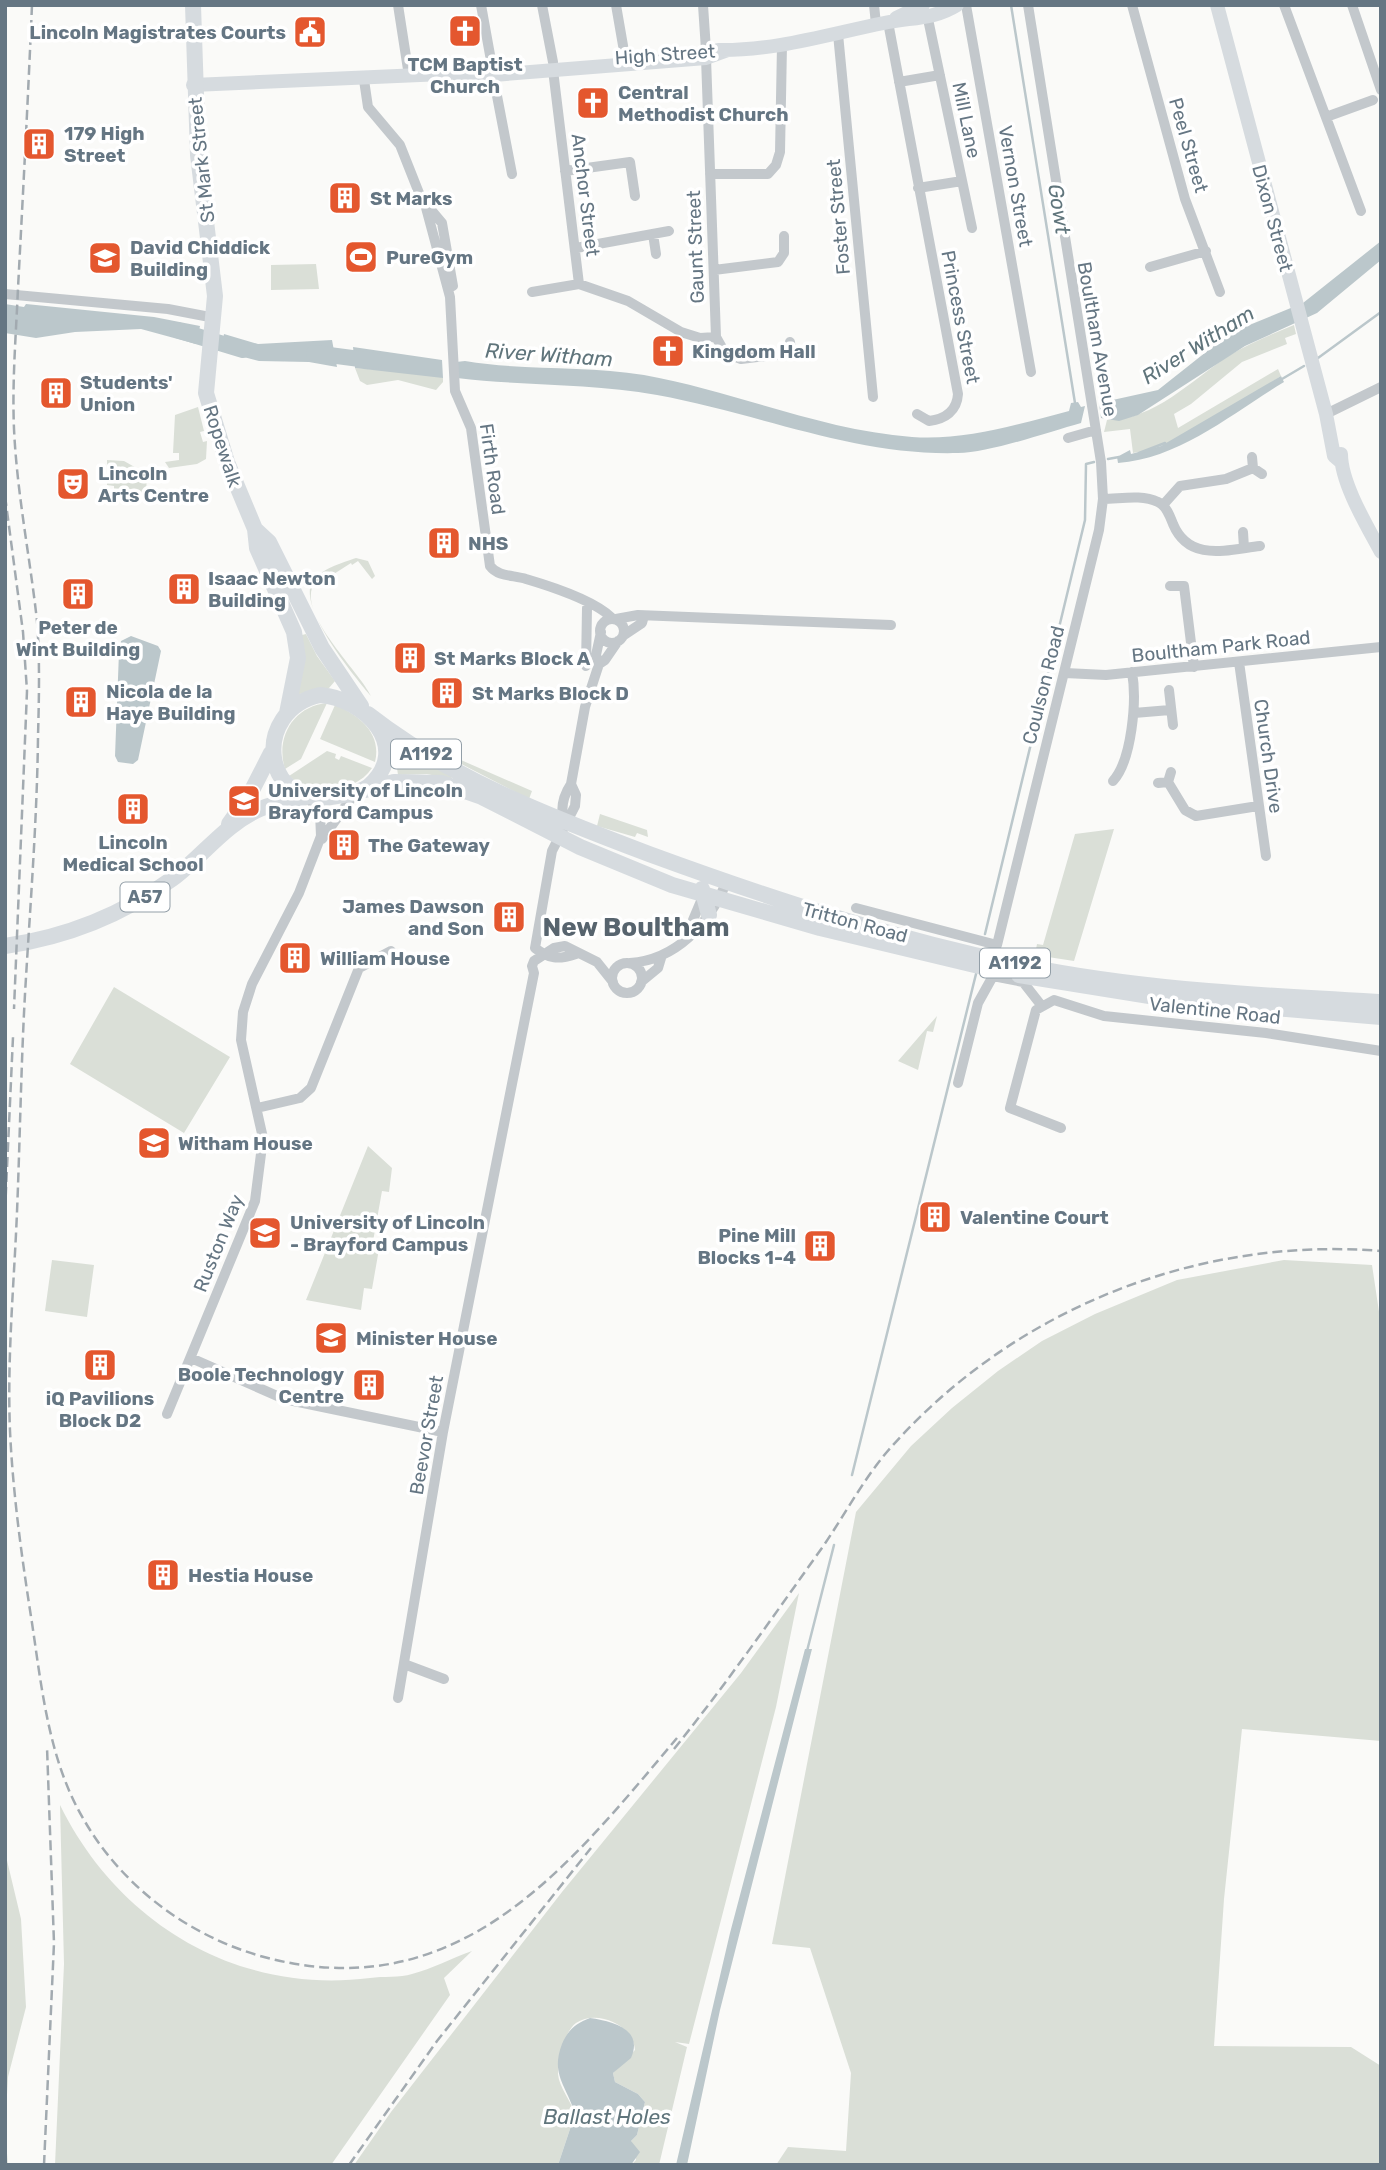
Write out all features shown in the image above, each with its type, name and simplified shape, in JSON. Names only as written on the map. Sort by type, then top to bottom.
[{"type":"main road","name":"St Mark Street","points":[[193,5],[193,85],[200,176],[214,275],[215,323]]},
{"type":"main road","name":"Ropewalk","points":[[215,323],[208,354],[206,393],[214,425],[255,529],[257,548],[294,632],[298,658],[287,713]]},
{"type":"main road","name":"Ropewalk","points":[[255,529],[269,542],[322,648],[365,712]]},
{"type":"main road","points":[[320,695],[340,697],[365,712],[379,727],[385,758],[380,773],[360,791],[329,798],[307,797],[261,809],[217,840],[249,796],[271,753],[278,729],[287,713],[306,698],[320,695]]},
{"type":"main road","name":"Tritton Road","points":[[365,712],[434,760],[643,874],[715,888],[1040,968],[1217,991],[1381,1002]]},
{"type":"main road","points":[[271,753],[284,782],[307,797]]},
{"type":"main road","name":"Tritton Road","points":[[360,791],[394,782],[442,783],[561,829],[622,844],[638,856],[696,881],[820,928],[1044,981],[1168,999],[1381,1017]]},
{"type":"main road","name":"A57","points":[[7,946],[96,923],[132,906],[174,877],[217,840]]},
{"type":"main road","points":[[709,915],[715,888]]},
{"type":"street","points":[[398,5],[409,76]]},
{"type":"street","points":[[481,5],[512,174]]},
{"type":"street","name":"Anchor Street","points":[[542,5],[553,66],[579,284]]},
{"type":"street","points":[[616,5],[625,57]]},
{"type":"street","name":"Gaunt Street","points":[[703,5],[716,337]]},
{"type":"street","name":"Princess Street","points":[[874,5],[899,82],[958,394],[954,408],[946,416],[929,421],[917,414]]},
{"type":"street","points":[[882,23],[957,5]]},
{"type":"street","name":"Vernon Street","points":[[966,5],[1031,372]]},
{"type":"street","name":"Boultham Avenue","points":[[1028,5],[1060,222],[1097,430]]},
{"type":"street","name":"Peel Street","points":[[1132,5],[1185,199],[1220,292]]},
{"type":"street","name":"Dixon Street","points":[[1217,5],[1326,414],[1334,456],[1341,463],[1381,552]]},
{"type":"street","points":[[1284,5],[1360,211]]},
{"type":"street","points":[[1352,5],[1381,90]]},
{"type":"street","name":"Mill Lane","points":[[926,12],[972,228]]},
{"type":"street","name":"High Street","points":[[193,85],[364,80],[706,54],[782,45],[882,23]]},
{"type":"street","name":"Foster Street","points":[[838,33],[873,397]]},
{"type":"street","points":[[710,174],[771,178],[780,152],[782,45]]},
{"type":"street","name":"High Street","points":[[553,66],[625,57],[706,54]]},
{"type":"street","points":[[899,82],[940,75]]},
{"type":"street","name":"Firth Road","points":[[364,80],[368,107],[400,145],[425,204],[450,297],[454,382],[471,428],[493,570],[527,579],[583,604],[593,604],[614,619]]},
{"type":"street","points":[[1326,117],[1373,100]]},
{"type":"street","points":[[565,171],[630,162],[635,196]]},
{"type":"street","points":[[918,188],[962,181]]},
{"type":"street","name":"Firth Road","points":[[425,204],[442,223],[453,286]]},
{"type":"street","points":[[576,248],[669,231]]},
{"type":"street","points":[[653,234],[656,254]]},
{"type":"street","points":[[714,270],[779,268],[784,253],[784,236]]},
{"type":"street","points":[[1150,267],[1206,251]]},
{"type":"street","points":[[532,292],[579,284],[628,302],[681,332],[700,338],[716,337],[725,353],[741,359],[791,353],[790,342]]},
{"type":"street","points":[[5,293],[167,309],[215,323]]},
{"type":"street","points":[[1326,414],[1381,387]]},
{"type":"street","points":[[1068,438],[1097,430]]},
{"type":"street","name":"Coulson Road","points":[[856,908],[997,946],[1099,530],[1103,499],[1097,430]]},
{"type":"street","points":[[1163,505],[1180,486],[1226,479],[1256,466]]},
{"type":"street","points":[[1103,499],[1146,499],[1163,505],[1179,537],[1192,548],[1211,551],[1260,546]]},
{"type":"street","points":[[1243,532],[1244,548]]},
{"type":"street","points":[[1170,586],[1184,586],[1194,667]]},
{"type":"street","points":[[583,604],[606,641],[621,638]]},
{"type":"street","points":[[583,604],[586,666]]},
{"type":"street","points":[[599,664],[621,638],[642,623],[644,617]]},
{"type":"street","points":[[661,958],[658,968],[629,992],[620,990],[597,962],[576,954],[558,959],[546,956],[535,948],[551,851],[561,829],[561,812],[571,784],[585,707],[599,664],[596,655],[601,630],[614,619],[644,617],[891,625]]},
{"type":"street","points":[[614,619],[623,625],[621,638]]},
{"type":"street","name":"Boultham Park Road","points":[[1065,673],[1132,672],[1194,667],[1381,647]]},
{"type":"street","name":"Church Drive","points":[[1239,662],[1266,856]]},
{"type":"street","points":[[1111,784],[1120,772],[1134,713],[1132,672]]},
{"type":"street","points":[[1169,690],[1173,725]]},
{"type":"street","points":[[1134,713],[1170,710]]},
{"type":"street","points":[[1166,779],[1185,810],[1196,816],[1258,806]]},
{"type":"street","name":"Ruston Way","points":[[318,844],[360,791]]},
{"type":"street","name":"Ruston Way","points":[[167,1414],[255,1201],[263,1138],[241,1040],[243,1012],[252,984],[299,893],[318,844],[322,821],[307,797]]},
{"type":"street","points":[[694,931],[692,920],[715,888]]},
{"type":"street","points":[[613,982],[614,972],[627,963],[661,958],[709,915]]},
{"type":"street","points":[[257,1108],[300,1098],[311,1088],[359,968],[391,951]]},
{"type":"street","name":"Beevor Street","points":[[398,1698],[443,1432],[534,973],[534,961],[546,956]]},
{"type":"street","points":[[597,962],[606,959],[627,963],[641,971],[641,982]]},
{"type":"street","points":[[958,1083],[978,1003],[993,975],[1023,982],[1041,1005]]},
{"type":"street","points":[[1044,981],[1054,1000],[1036,1010],[1010,1108],[1061,1128]]},
{"type":"street","name":"Valentine Road","points":[[1054,1000],[1104,1016],[1196,1024],[1378,1048]]},
{"type":"street","points":[[191,1358],[284,1399],[443,1432]]},
{"type":"street","points":[[404,1664],[444,1678]]},
{"type":"shaded area","points":[[316,264],[319,289],[271,290],[271,265]]},
{"type":"shaded area","points":[[1294,325],[1296,334],[1285,338],[1287,344],[1242,362],[1191,404],[1174,414],[1178,428],[1278,369],[1281,376],[1191,433],[1152,449],[1133,453],[1130,429],[1104,432],[1107,420],[1124,418],[1157,406],[1230,355]]},
{"type":"shaded area","points":[[355,368],[433,374],[443,378],[443,382],[436,390],[398,380],[367,385],[360,381]]},
{"type":"shaded area","points":[[198,407],[204,431],[200,432],[203,442],[207,441],[206,459],[197,464],[169,468],[165,462],[179,460],[179,453],[173,453],[175,415]]},
{"type":"shaded area","points":[[107,460],[124,461],[147,474],[146,493],[114,491],[114,486],[107,485]]},
{"type":"shaded area","points":[[356,558],[368,561],[375,576],[372,579],[358,561],[352,565],[351,563],[312,588],[311,600],[312,582],[320,574]]},
{"type":"shaded area","points":[[318,619],[371,696],[341,658],[330,641],[320,624]]},
{"type":"shaded area","points":[[306,634],[317,656],[335,681],[329,688],[295,695],[302,635]]},
{"type":"shaded area","points":[[327,703],[301,759],[285,769],[283,746],[290,725],[305,710]]},
{"type":"shaded area","points":[[335,705],[367,726],[375,742],[375,762],[320,739]]},
{"type":"shaded area","points":[[391,739],[453,775],[451,779],[427,774],[398,775],[397,768],[390,766]]},
{"type":"shaded area","points":[[415,740],[532,791],[529,799]]},
{"type":"shaded area","points":[[327,751],[336,754],[335,758],[339,760],[341,756],[372,768],[355,783],[332,789],[309,787],[289,776]]},
{"type":"shaded area","points":[[600,814],[647,830],[648,837],[637,833],[635,837],[597,826]]},
{"type":"shaded area","points":[[1114,829],[1074,961],[1035,955],[1037,944],[1043,945],[1075,834]]},
{"type":"shaded area","points":[[114,987],[230,1057],[184,1133],[70,1064]]},
{"type":"shaded area","points":[[937,1016],[933,1032],[927,1031],[918,1070],[898,1061]]},
{"type":"shaded area","points":[[368,1146],[392,1168],[389,1192],[382,1191],[372,1247],[379,1249],[372,1289],[364,1288],[361,1310],[306,1300]]},
{"type":"shaded area","points":[[52,1260],[94,1265],[87,1317],[45,1311]]},
{"type":"shaded area","points":[[1284,1260],[1372,1265],[1381,1325],[1381,1741],[1242,1729],[1224,1899],[1214,2046],[1351,2047],[1381,2066],[1381,2165],[776,2165],[788,2147],[846,2151],[851,2073],[810,1948],[772,1944],[856,1512],[911,1446],[952,1408],[998,1371],[1042,1341],[1095,1314],[1177,1280]]},
{"type":"shaded area","points":[[799,1593],[776,1707],[689,2044],[675,2042],[687,2047],[659,2165],[631,2165],[636,2160],[631,2141],[637,2135],[645,2102],[638,2094],[615,2082],[613,2073],[635,2050],[633,2041],[621,2026],[593,2018],[584,2019],[572,2027],[561,2054],[559,2079],[575,2114],[558,2165],[354,2165],[391,2112],[562,1892],[741,1673]]},
{"type":"shaded area","points":[[60,1805],[85,1847],[114,1884],[149,1916],[187,1942],[229,1962],[274,1975],[321,1980],[407,1975],[472,1951],[444,1978],[450,1995],[331,2165],[55,2165],[64,1964]]},
{"type":"shaded area","points":[[5,1852],[21,1919],[26,2007],[8,2077],[5,2130]]},
{"type":"shaded area","points":[[5,2130],[8,2165],[5,2165]]},
{"type":"water","points":[[1381,241],[1381,260],[1317,313],[1245,346],[1138,415],[1119,421],[1101,418],[1099,403],[1158,390],[1230,333],[1303,303]]},
{"type":"water","points":[[5,304],[154,317],[200,326],[196,344],[141,329],[75,332],[36,338],[5,333]]},
{"type":"water","points":[[224,334],[258,344],[332,340],[337,367],[309,362],[259,361],[221,351]]},
{"type":"water","points":[[353,347],[442,360],[443,378],[355,368]]},
{"type":"water","points":[[456,362],[644,375],[711,390],[844,427],[912,437],[971,434],[1069,411],[1071,403],[1078,402],[1081,407],[1085,406],[1081,423],[1019,441],[971,452],[920,452],[844,441],[694,403],[632,391],[457,378]]},
{"type":"water","points":[[1281,376],[1284,382],[1205,432],[1163,453],[1118,463],[1117,457],[1130,450],[1131,454],[1161,446]]},
{"type":"water","points":[[131,636],[158,646],[161,651],[138,760],[133,764],[118,762],[115,756],[119,652],[121,641]]},
{"type":"water","points":[[805,1649],[812,1649],[720,2010],[687,2165],[676,2165],[730,1933]]},
{"type":"water","name":"Ballast Holes","points":[[590,2018],[608,2021],[624,2028],[633,2040],[631,2058],[613,2073],[615,2082],[638,2094],[645,2102],[637,2135],[631,2141],[640,2152],[631,2165],[558,2165],[575,2114],[561,2080],[559,2055],[570,2031]]},
{"type":"waterway","name":"Gowt","points":[[1011,5],[1075,403]]},
{"type":"waterway","points":[[1318,358],[1381,312]]},
{"type":"waterway","name":"River Witham","points":[[177,330],[243,350]]},
{"type":"waterway","name":"River Witham","points":[[314,353],[375,361]]},
{"type":"waterway","points":[[1282,379],[1304,366]]},
{"type":"waterway","points":[[1139,453],[1165,443]]},
{"type":"waterway","points":[[1108,459],[1119,457]]},
{"type":"waterway","points":[[985,934],[1085,520],[1086,464],[1094,462]]},
{"type":"waterway","points":[[852,1475],[976,974]]},
{"type":"waterway","points":[[807,1651],[834,1545]]},
{"type":"railway","points":[[32,5],[14,358],[14,411],[18,477],[37,621],[39,708],[35,833],[22,1048],[9,1404],[13,1479],[25,1575],[44,1699],[63,1774],[84,1820],[101,1846],[142,1891],[166,1910],[191,1927],[247,1952],[276,1960],[343,1968],[403,1961],[457,1942],[506,1913],[552,1875],[596,1832],[677,1738]]},
{"type":"railway","points":[[5,496],[23,632],[27,691],[14,1009]]},
{"type":"railway","points":[[5,1212],[13,1037]]},
{"type":"railway","points":[[674,1749],[769,1622],[886,1453],[935,1403],[989,1359],[1047,1323],[1110,1293],[1175,1271],[1242,1256],[1311,1250],[1381,1251]]},
{"type":"railway","points":[[44,2165],[54,1943],[47,1747]]},
{"type":"railway","points":[[349,2165],[437,2041],[591,1848]]},
{"type":"place","name":"TCM Baptist Church","points":[[465,31]]},
{"type":"place","name":"Lincoln Magistrates Courts","points":[[310,32]]},
{"type":"place","name":"Central Methodist Church","points":[[593,103]]},
{"type":"place","name":"179 High Street","points":[[39,144]]},
{"type":"place","name":"St Marks","points":[[345,198]]},
{"type":"place","name":"PureGym","points":[[361,257]]},
{"type":"place","name":"David Chiddick Building","points":[[105,258]]},
{"type":"place","name":"Kingdom Hall","points":[[668,351]]},
{"type":"place","name":"Students' Union","points":[[56,393]]},
{"type":"place","name":"Lincoln Arts Centre","points":[[73,484]]},
{"type":"place","name":"NHS","points":[[444,543]]},
{"type":"place","name":"Isaac Newton Building","points":[[184,589]]},
{"type":"place","name":"Peter de Wint Building","points":[[78,594]]},
{"type":"place","name":"St Marks Block A","points":[[410,658]]},
{"type":"place","name":"St Marks Block D","points":[[447,693]]},
{"type":"place","name":"Nicola de la Haye Building","points":[[81,702]]},
{"type":"place","name":"University of Lincoln Brayford Campus","points":[[244,801]]},
{"type":"place","name":"Lincoln Medical School","points":[[133,809]]},
{"type":"place","name":"The Gateway","points":[[344,845]]},
{"type":"place","name":"James Dawson and Son","points":[[509,917]]},
{"type":"place","name":"William House","points":[[295,958]]},
{"type":"place","name":"Witham House","points":[[154,1143]]},
{"type":"place","name":"Valentine Court","points":[[935,1217]]},
{"type":"place","name":"University of Lincoln - Brayford Campus","points":[[265,1233]]},
{"type":"place","name":"Pine Mill Blocks 1-4","points":[[820,1246]]},
{"type":"place","name":"Minister House","points":[[331,1338]]},
{"type":"place","name":"iQ Pavilions Block D2","points":[[100,1365]]},
{"type":"place","name":"Boole Technology Centre","points":[[369,1385]]},
{"type":"place","name":"Hestia House","points":[[163,1575]]},
{"type":"district","name":"New Boultham","points":[[636,927]]}]
